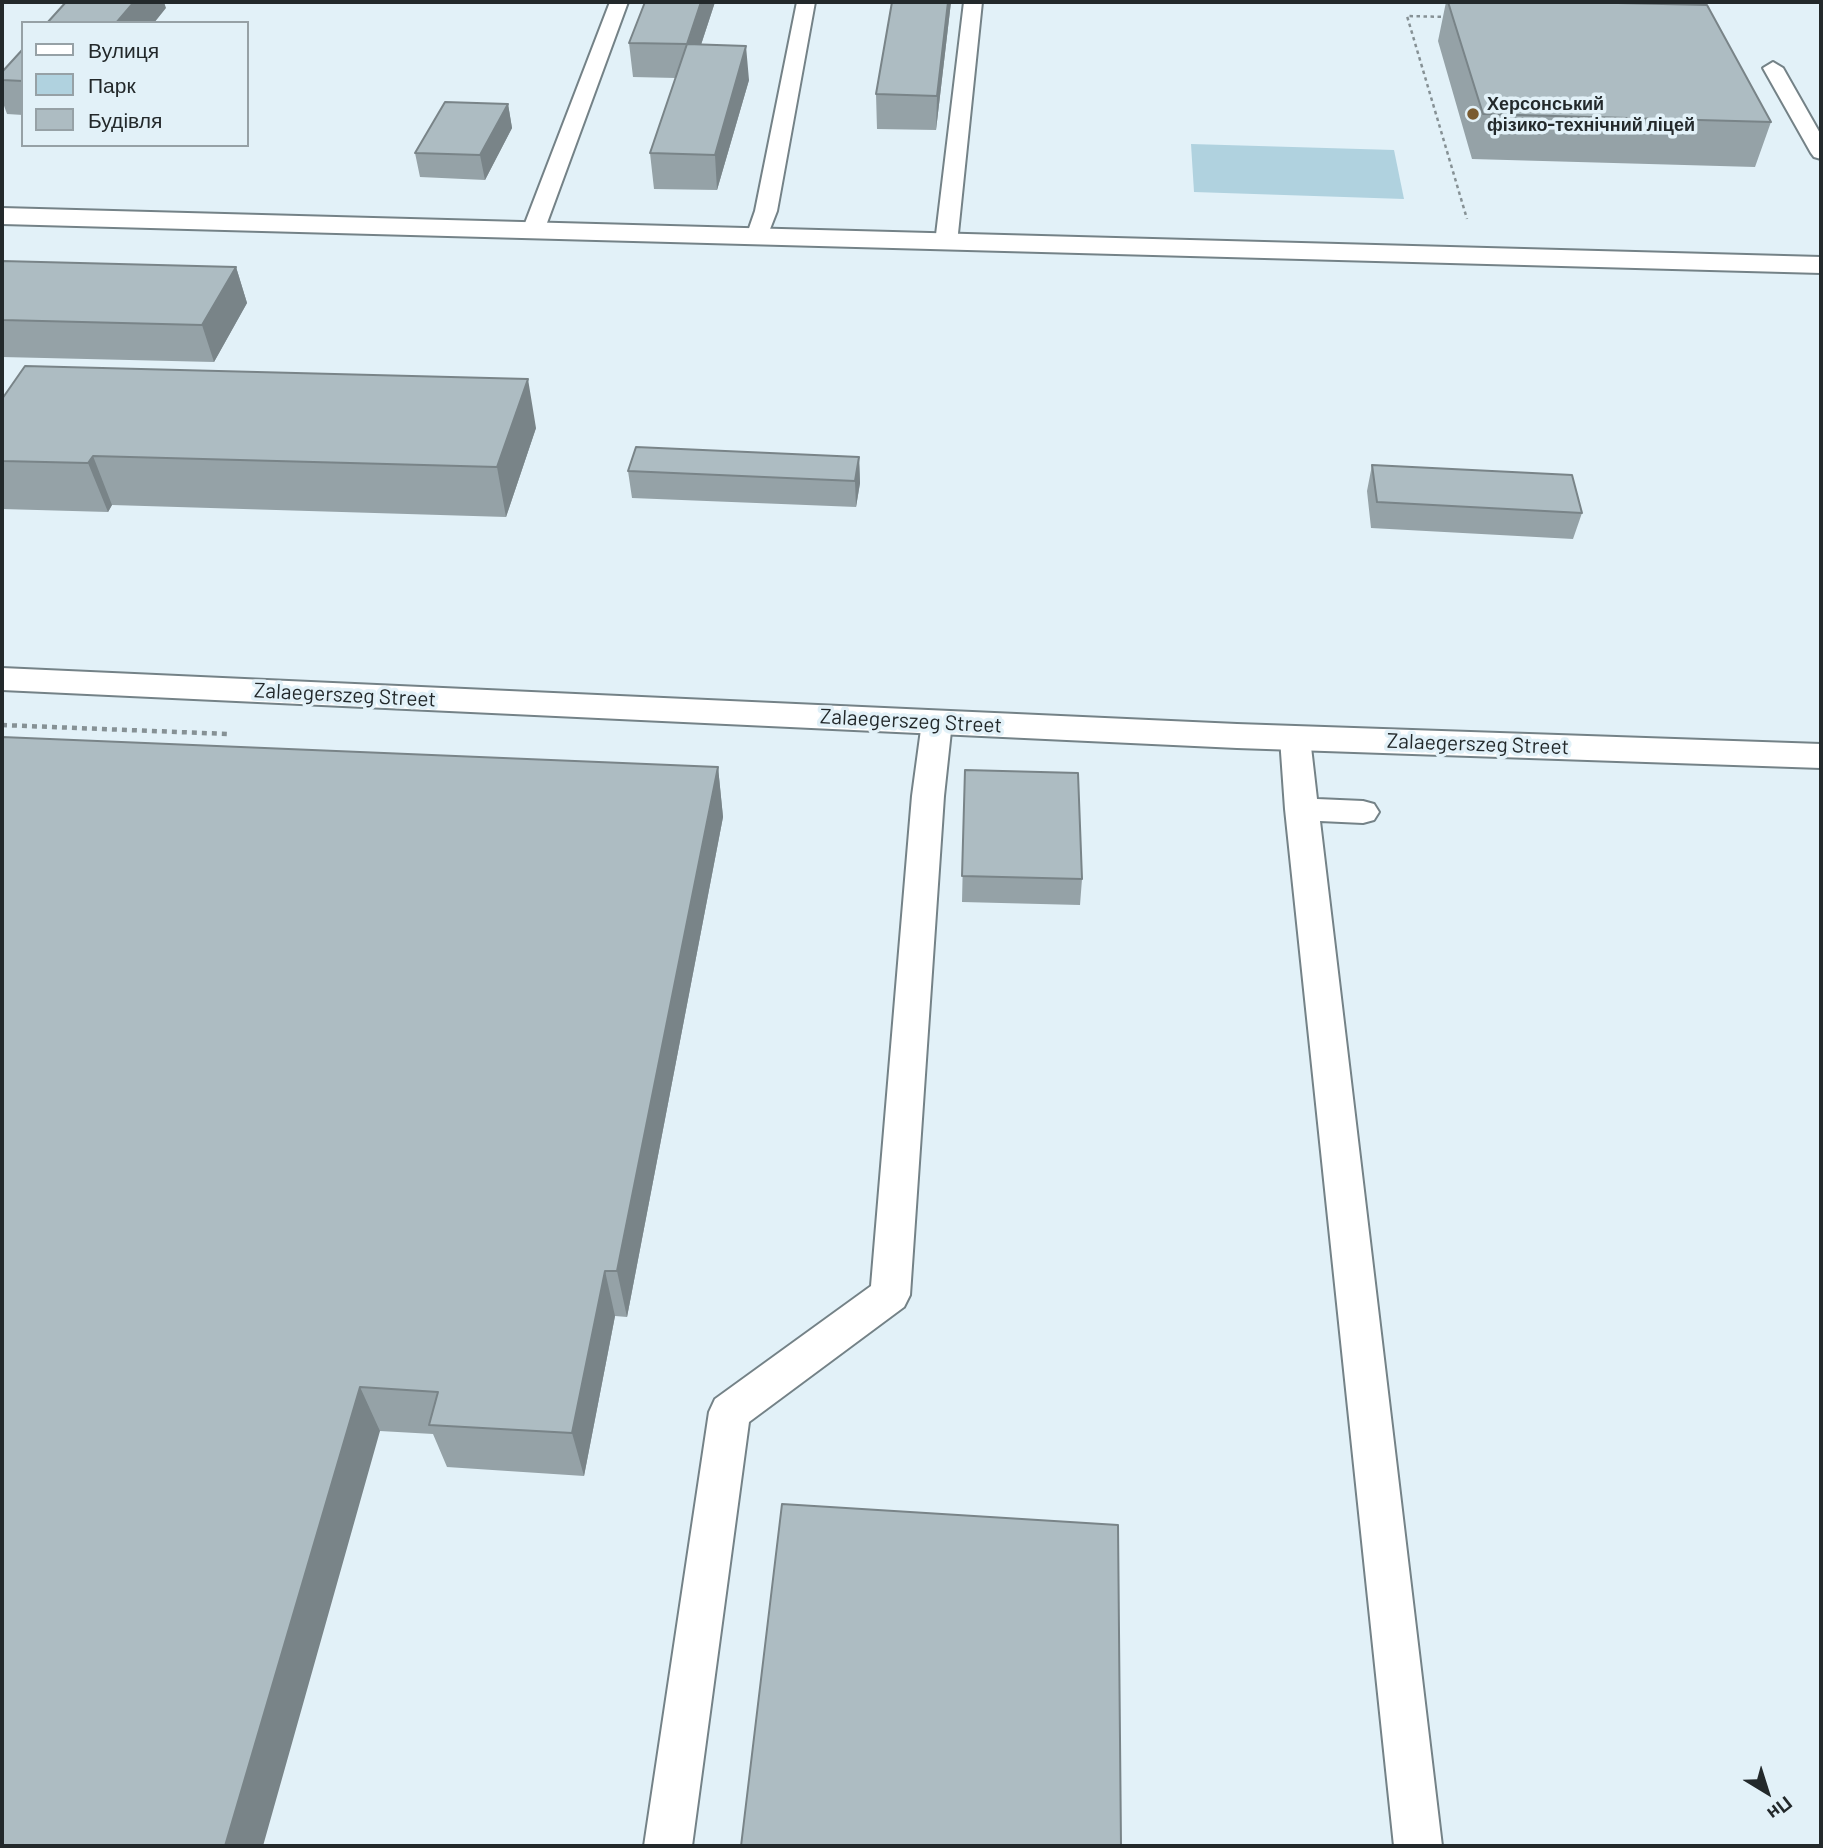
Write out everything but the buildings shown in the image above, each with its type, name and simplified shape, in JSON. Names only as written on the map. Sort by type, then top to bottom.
[{"type":"main road","points":[[2,216],[1821,265]]},
{"type":"main road","name":"Zalaegerszeg Street","points":[[2,679],[1295,738],[1821,756]]},
{"type":"lane","points":[[533,232],[619,2]]},
{"type":"lane","points":[[757,237],[766,211],[806,2]]},
{"type":"lane","points":[[946,243],[973,2]]},
{"type":"lane","points":[[1773,68],[1821,153]]},
{"type":"lane","points":[[668,1846],[730,1412],[890,1295],[928,796],[937,722]]},
{"type":"lane","points":[[1295,738],[1418,1846]]},
{"type":"lane","points":[[1301,809],[1363,812]]},
{"type":"path","points":[[1458,17],[1406,16],[1468,224]]},
{"type":"green space","points":[[1191,144],[1394,150],[1404,199],[1194,192]]},
{"type":"place","name":"Херсонський фізико-технічний ліцей","points":[[1473,114]]}]
